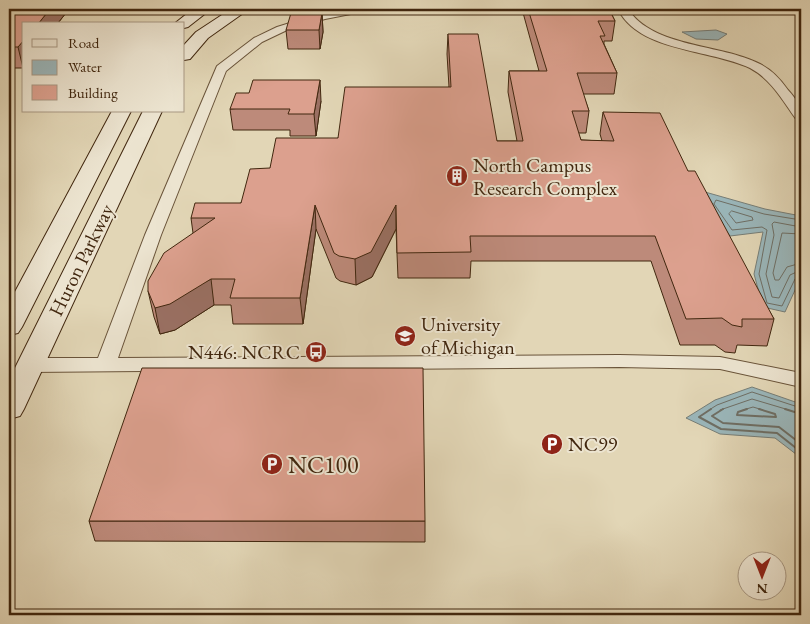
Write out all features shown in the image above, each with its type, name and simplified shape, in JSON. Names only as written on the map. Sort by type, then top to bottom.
[{"type":"main road","points":[[185,22],[203,9]]},
{"type":"main road","points":[[185,54],[209,30],[241,9]]},
{"type":"main road","name":"Huron Parkway","points":[[9,327],[121,112]]},
{"type":"main road","name":"Huron Parkway","points":[[9,409],[19,362],[153,112]]},
{"type":"main road","points":[[103,146],[136,146]]},
{"type":"street","points":[[106,364],[153,235],[220,69],[237,54],[258,40],[281,30],[323,16],[362,9]]},
{"type":"street","points":[[623,9],[630,23],[642,31],[730,56],[756,66],[774,79],[801,116]]},
{"type":"street","points":[[19,362],[106,364],[610,361],[720,363],[801,380]]},
{"type":"water","points":[[716,30],[727,34],[718,40],[696,39],[682,32]]},
{"type":"water","points":[[698,190],[765,209],[801,216],[801,277],[785,312],[763,307],[754,274],[763,232],[730,236]]},
{"type":"water","points":[[752,387],[801,404],[801,458],[775,438],[720,434],[686,418],[715,400]]},
{"type":"building","points":[[12,9],[50,9],[40,22],[22,22],[22,42],[18,47],[9,47],[9,12]]},
{"type":"building","name":"North Campus Research Complex","points":[[528,9],[609,9],[615,21],[598,21],[605,36],[600,36],[617,73],[577,73],[589,111],[572,111],[581,140],[614,141],[603,112],[660,113],[688,171],[695,171],[774,319],[742,319],[742,327],[732,325],[722,318],[686,319],[655,236],[470,236],[471,252],[397,253],[396,205],[371,252],[355,259],[339,256],[334,253],[315,205],[300,298],[230,298],[235,279],[211,279],[170,304],[155,308],[148,291],[148,281],[164,253],[215,218],[191,218],[195,203],[241,203],[250,169],[270,168],[276,138],[338,138],[345,87],[451,87],[448,34],[478,34],[497,141],[523,141],[509,71],[547,71]]},
{"type":"building","points":[[291,13],[322,13],[319,30],[286,30]]},
{"type":"building","points":[[253,80],[320,80],[314,114],[288,114],[290,109],[230,109],[236,93],[249,93]]},
{"type":"building","name":"NC100","points":[[142,368],[423,368],[425,521],[89,521]]},
{"type":"place","name":"North Campus Research Complex","points":[[457,176]]},
{"type":"place","name":"University of Michigan","points":[[405,336]]},
{"type":"place","name":"N446: NCRC","points":[[316,352]]},
{"type":"place","name":"NC99","points":[[552,444]]},
{"type":"place","name":"NC100","points":[[272,464]]}]
